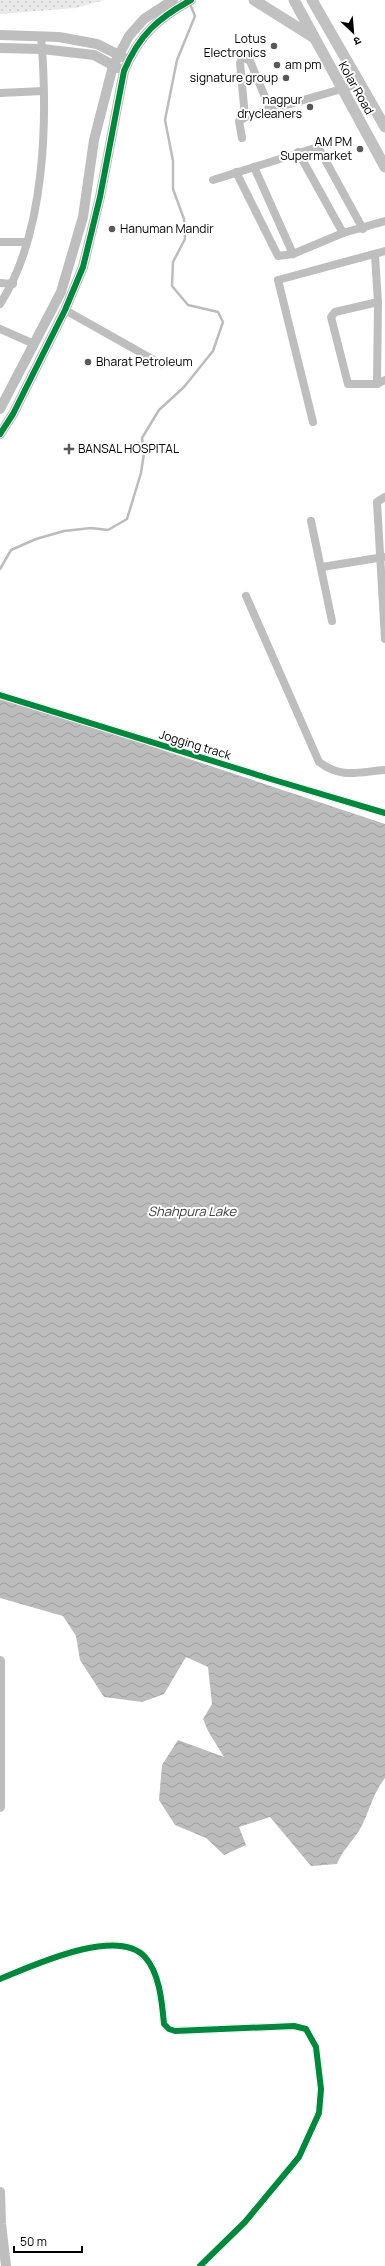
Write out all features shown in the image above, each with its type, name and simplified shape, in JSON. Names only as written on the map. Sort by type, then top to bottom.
[{"type":"main road","points":[[254,0],[314,37]]},
{"type":"main road","name":"Kolar Road","points":[[294,0],[385,167]]},
{"type":"main road","name":"Kolar Road","points":[[312,0],[385,127]]},
{"type":"street","points":[[0,409],[61,292],[83,217],[94,140],[113,66],[118,55],[129,36],[144,19],[174,3],[191,0]]},
{"type":"street","points":[[0,434],[13,414],[65,310],[83,266],[92,232],[124,71],[129,59],[150,27],[174,3]]},
{"type":"street","points":[[0,35],[41,36],[97,44],[129,59]]},
{"type":"street","points":[[0,304],[13,284],[26,242],[39,190],[43,153],[41,36]]},
{"type":"street","points":[[0,48],[42,49],[94,55],[124,71]]},
{"type":"street","points":[[245,117],[240,63],[243,57],[250,61],[270,109]]},
{"type":"street","points":[[242,138],[239,121],[245,117],[359,84]]},
{"type":"street","points":[[0,93],[43,91]]},
{"type":"street","points":[[213,180],[298,152],[315,147],[320,148],[363,229]]},
{"type":"street","points":[[298,152],[342,233]]},
{"type":"street","points":[[254,167],[293,254]]},
{"type":"street","points":[[236,172],[276,254],[281,257],[293,254],[342,233],[363,229],[385,221]]},
{"type":"street","points":[[0,242],[26,242]]},
{"type":"street","points":[[312,422],[278,280],[375,255],[385,251]]},
{"type":"street","points":[[375,255],[378,302],[381,382],[348,384],[331,317],[335,312],[378,302]]},
{"type":"street","points":[[0,283],[13,284]]},
{"type":"street","points":[[65,310],[161,364]]},
{"type":"street","points":[[378,313],[385,325]]},
{"type":"street","points":[[0,329],[34,344]]},
{"type":"street","points":[[385,497],[377,502],[383,558],[385,640]]},
{"type":"street","points":[[311,521],[322,567],[332,621]]},
{"type":"street","points":[[322,567],[383,558]]},
{"type":"street","points":[[246,596],[318,762],[329,770],[340,774],[385,770]]},
{"type":"street","name":"Jogging track","points":[[0,695],[385,813]]},
{"type":"street","points":[[0,1661],[0,1807]]},
{"type":"street","points":[[0,1979],[77,1949],[125,1946],[138,1951],[148,1961],[155,1976],[164,2024],[168,2029],[175,2031],[294,2026],[306,2029],[312,2036],[316,2047],[320,2069],[320,2098],[318,2113],[299,2157],[245,2222],[200,2266]]},
{"type":"street","points":[[0,2192],[1,2224],[6,2266]]},
{"type":"shaded area","points":[[0,0],[105,0],[76,8],[0,14]]},
{"type":"water","name":"Shahpura Lake","points":[[0,696],[385,824],[385,1778],[374,1797],[359,1831],[344,1851],[337,1864],[311,1866],[270,1817],[239,1827],[246,1845],[224,1855],[206,1838],[175,1825],[159,1800],[162,1765],[178,1740],[224,1757],[208,1731],[203,1719],[212,1704],[208,1667],[186,1657],[164,1694],[142,1702],[104,1697],[80,1660],[76,1636],[63,1616],[0,1598]]},
{"type":"waterway","points":[[0,569],[11,550],[36,539],[64,531],[91,528],[108,530],[127,519],[141,473],[144,453],[142,438],[159,410],[184,387],[213,351],[223,322],[218,312],[188,305],[172,286],[173,262],[185,239],[184,219],[173,189],[173,161],[165,120],[177,60],[195,16],[190,4]]},
{"type":"cycle path","points":[[0,434],[13,414],[65,310],[83,267],[100,197],[124,71],[136,47],[143,37],[159,21],[191,0]]},
{"type":"cycle path","points":[[0,695],[385,813]]},
{"type":"cycle path","points":[[0,1979],[53,1958],[95,1947],[115,1946],[132,1949],[145,1957],[150,1964],[157,1980],[164,2024],[169,2029],[175,2031],[294,2026],[306,2029],[316,2047],[321,2089],[319,2113],[299,2157],[245,2222],[200,2266]]},
{"type":"place","name":"Lotus Electronics","points":[[274,46]]},
{"type":"place","name":"am pm","points":[[277,65]]},
{"type":"place","name":"signature group","points":[[286,78]]},
{"type":"place","name":"nagpur drycleaners","points":[[310,107]]},
{"type":"place","name":"AM PM Supermarket","points":[[360,149]]},
{"type":"place","name":"Hanuman Mandir","points":[[112,229]]},
{"type":"place","name":"Bharat Petroleum","points":[[88,362]]},
{"type":"place","name":"BANSAL HOSPITAL","points":[[69,449]]}]
